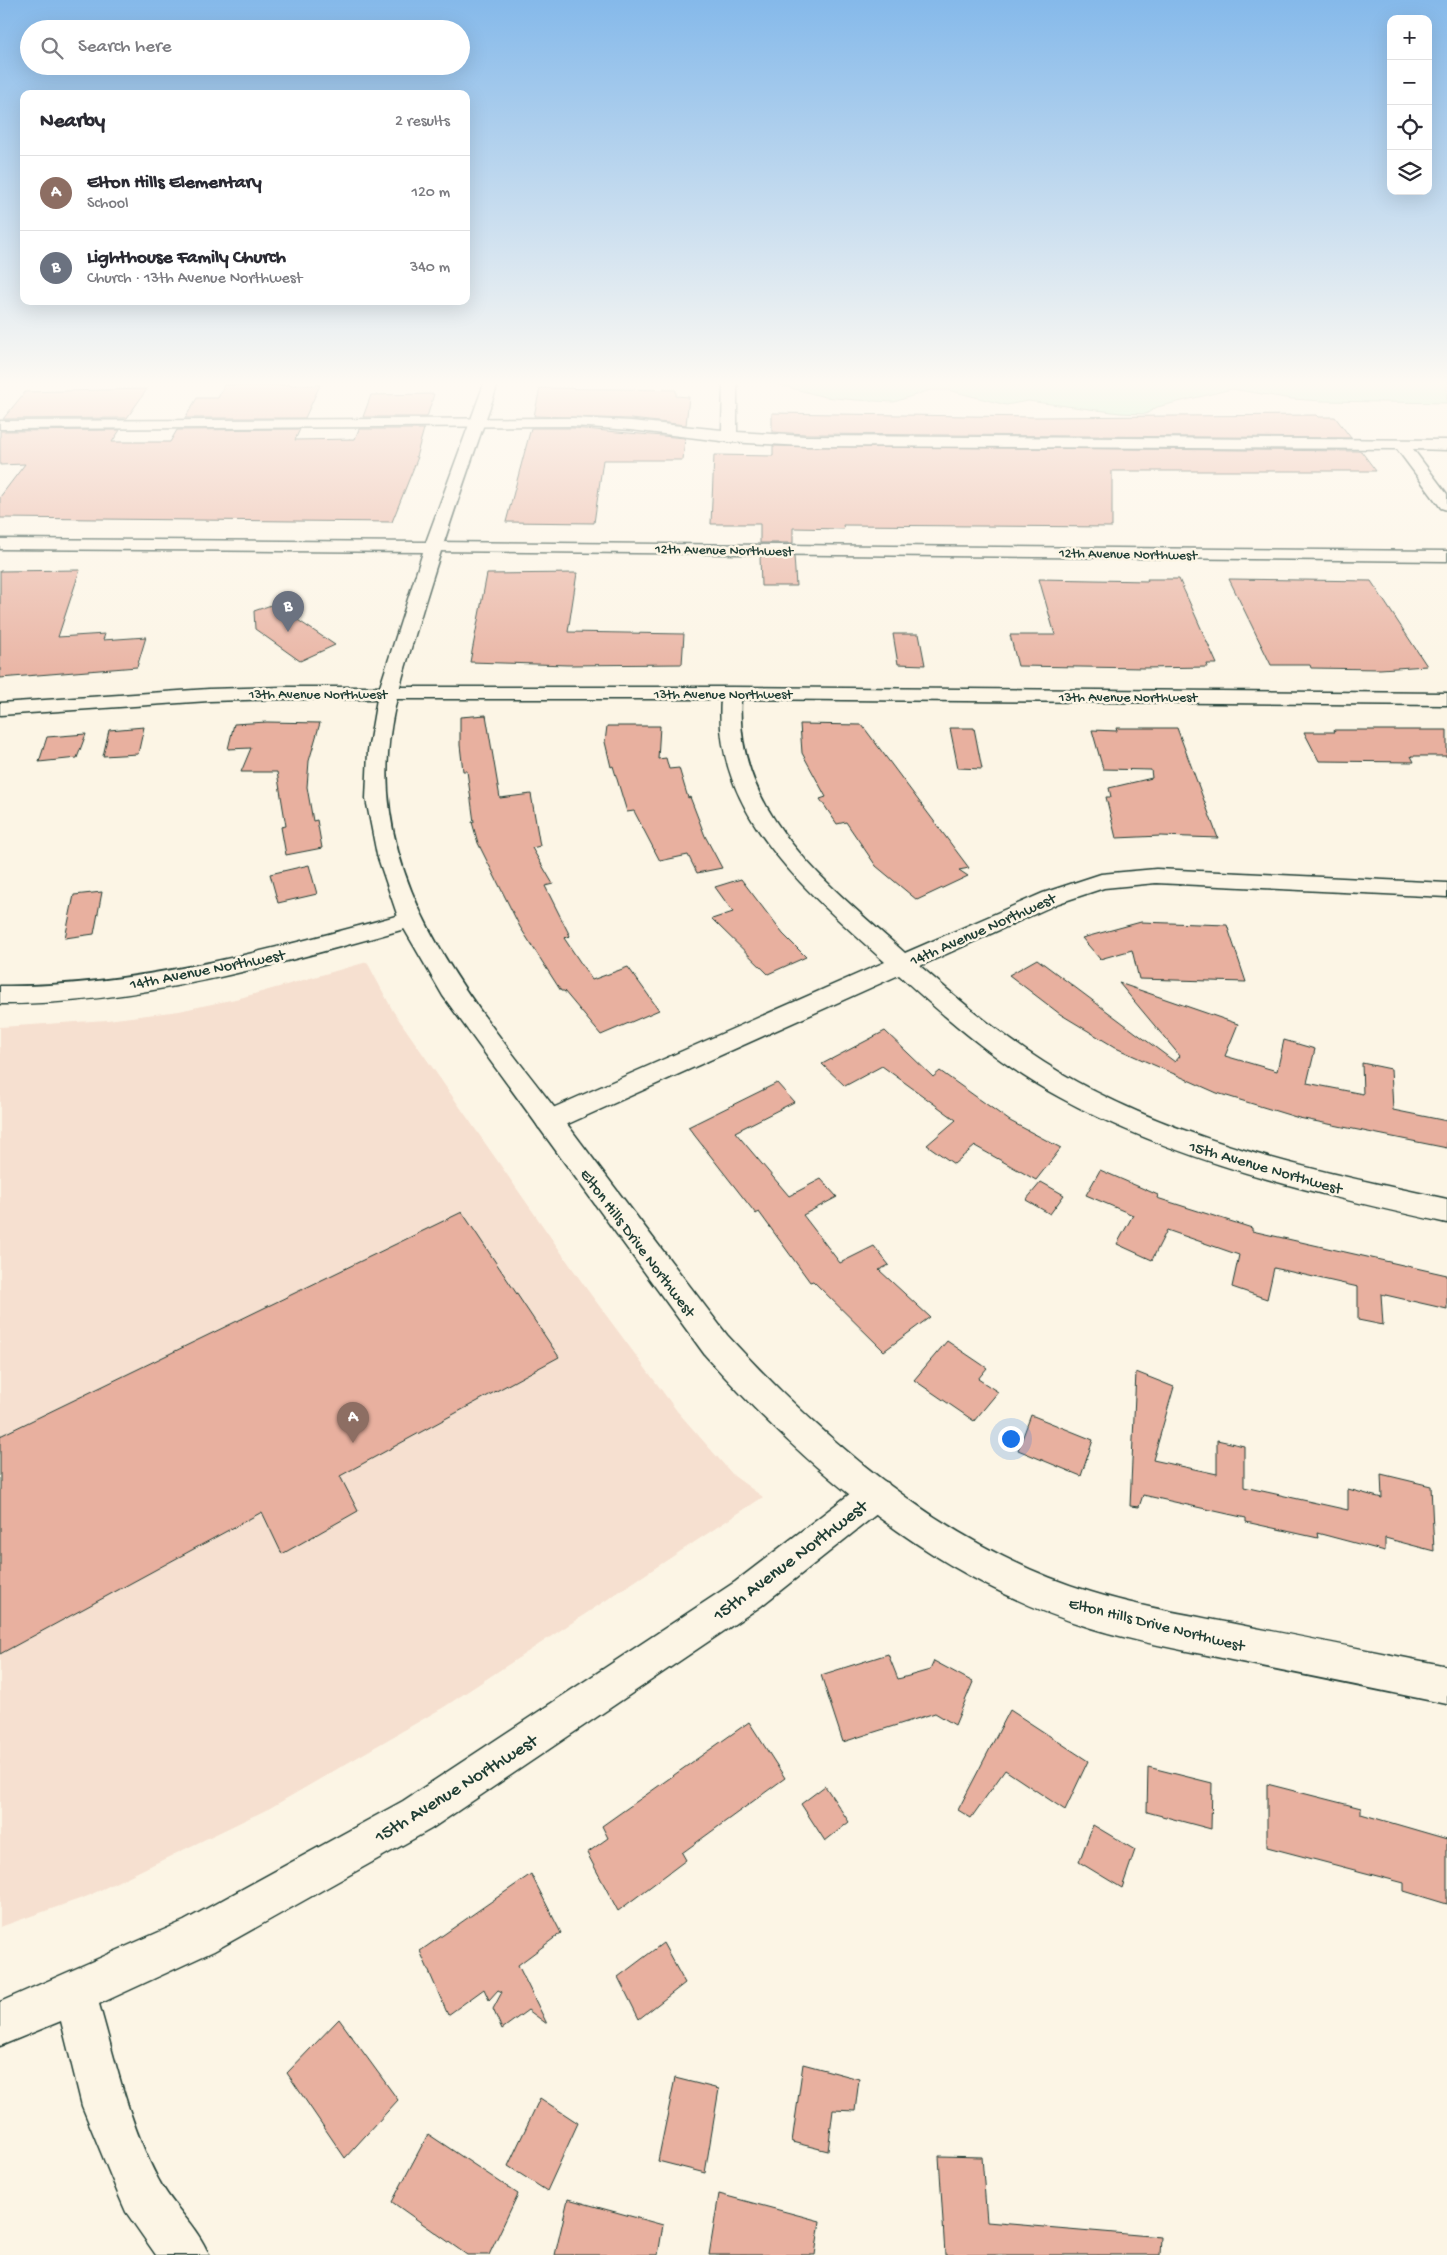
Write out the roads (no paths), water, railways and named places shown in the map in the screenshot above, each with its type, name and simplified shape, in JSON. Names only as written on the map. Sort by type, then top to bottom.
[{"type":"street","name":"Elton Hills Drive Northwest","points":[[455,486],[433,547],[388,693],[378,751],[377,799],[388,855],[410,920],[452,990],[716,1345],[764,1398],[813,1444],[876,1494],[944,1543],[1024,1584],[1090,1610],[1244,1645],[1447,1685]]},
{"type":"street","points":[[1433,486],[1447,505]]},
{"type":"street","name":"12th Avenue Northwest","points":[[0,544],[1447,556]]},
{"type":"street","name":"13th Avenue Northwest","points":[[0,709],[209,695],[388,693],[731,693],[1447,699]]},
{"type":"street","name":"15th Avenue Northwest","points":[[731,693],[730,724],[732,746],[739,770],[758,812],[782,847],[804,874],[965,1019],[1066,1088],[1117,1115],[1161,1134],[1231,1159],[1310,1180],[1447,1211]]},
{"type":"street","name":"14th Avenue Northwest","points":[[549,1121],[1051,898],[1101,881],[1156,876],[1447,890]]},
{"type":"street","name":"14th Avenue Northwest","points":[[0,995],[66,992],[172,978],[298,950],[410,920]]},
{"type":"street","name":"15th Avenue Northwest","points":[[0,2024],[75,1993],[199,1936],[417,1815],[748,1594],[876,1494]]},
{"type":"street","points":[[75,1993],[105,2106],[142,2196],[185,2255]]},
{"type":"place","name":"Lighthouse Family Church","points":[[288,632]]},
{"type":"place","name":"Elton Hills Elementary","points":[[353,1443]]}]
